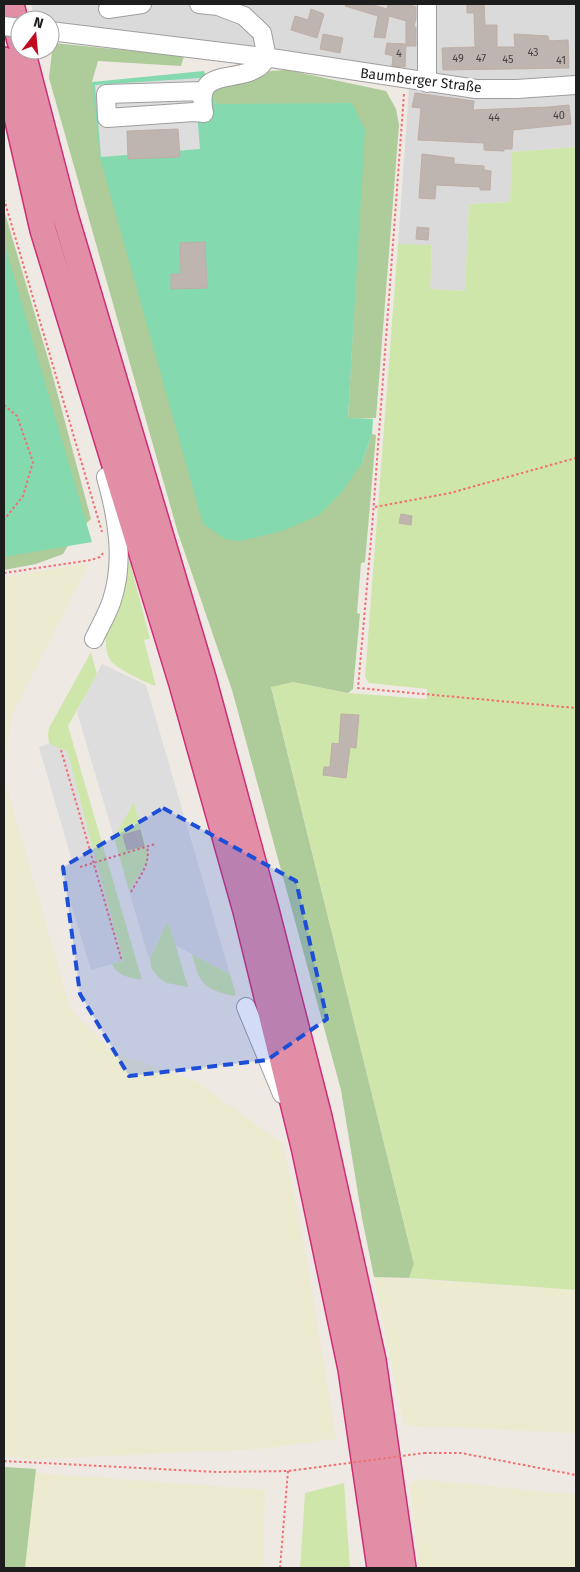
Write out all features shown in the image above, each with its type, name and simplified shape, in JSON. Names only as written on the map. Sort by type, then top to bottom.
[{"type":"highway","points":[[4,60],[43,230],[185,693],[246,911],[305,1150],[351,1369],[380,1568]]},
{"type":"highway","points":[[25,60],[65,215],[202,678],[266,910],[319,1117],[373,1360],[403,1568]]},
{"type":"street","points":[[108,9],[142,4]]},
{"type":"street","points":[[200,4],[218,6],[244,16],[262,33],[267,58],[260,67],[247,72],[224,76],[210,82],[203,92],[202,104],[204,113],[194,112],[107,118],[106,94],[203,92]]},
{"type":"street","points":[[427,4],[427,83]]},
{"type":"street","name":"Baumberger Straße","points":[[60,32],[267,58],[405,80],[476,89],[517,89],[576,85]]},
{"type":"street","points":[[43,230],[45,272],[112,499],[118,537],[119,573],[112,601],[94,639]]},
{"type":"street","points":[[246,1007],[305,1150]]},
{"type":"path","points":[[405,80],[374,508],[358,688],[576,708]]},
{"type":"path","points":[[4,199],[104,538]]},
{"type":"path","points":[[4,405],[17,416],[33,462],[23,496],[4,520]]},
{"type":"path","points":[[374,508],[450,493],[576,458]]},
{"type":"path","points":[[4,573],[91,560],[100,557],[104,553]]},
{"type":"path","points":[[61,750],[121,958],[119,961]]},
{"type":"path","points":[[80,867],[155,844]]},
{"type":"path","points":[[131,892],[147,863],[149,857],[147,846]]},
{"type":"path","points":[[4,1461],[217,1472],[288,1471],[424,1453],[461,1453],[576,1475]]},
{"type":"path","points":[[280,1568],[288,1471]]},
{"type":"highlighted area","points":[[163,808],[296,881],[327,1019],[267,1060],[129,1076],[80,994],[63,867]]},
{"type":"shaded area","points":[[31,4],[576,4],[576,147],[513,152],[510,202],[469,204],[465,291],[430,289],[432,246],[398,244],[410,74],[60,24],[60,10],[32,10]]},
{"type":"shaded area","points":[[200,78],[196,99],[200,149],[101,157],[95,85]]},
{"type":"shaded area","points":[[89,563],[11,717],[4,778],[4,577]]},
{"type":"shaded area","points":[[102,664],[146,685],[230,974],[175,945],[168,921],[149,959],[129,891],[147,862],[148,855],[134,802],[114,837],[77,712]]},
{"type":"shaded area","points":[[49,744],[67,751],[123,961],[91,970],[60,868],[73,864],[39,747]]},
{"type":"shaded area","points":[[4,778],[70,1009],[111,1051],[195,1081],[283,1144],[303,1239],[336,1439],[258,1449],[35,1459],[4,1457]]},
{"type":"shaded area","points":[[374,1277],[576,1290],[576,1433],[404,1425]]},
{"type":"shaded area","points":[[36,1473],[265,1490],[263,1568],[25,1568]]},
{"type":"shaded area","points":[[418,1479],[576,1495],[576,1568],[419,1568],[410,1486]]},
{"type":"green space","points":[[60,44],[184,56],[181,66],[98,61],[92,82],[362,463],[372,434],[376,435],[365,562],[361,563],[357,613],[360,614],[353,689],[348,693],[293,682],[271,687],[414,1264],[409,1278],[374,1277],[362,1218],[341,1090],[232,690],[178,533],[49,78],[51,60],[60,60]]},
{"type":"green space","points":[[287,70],[386,91],[396,109],[399,125],[376,418],[348,419],[364,130],[352,104],[216,104],[210,88],[270,71]]},
{"type":"green space","points":[[204,71],[216,104],[352,103],[365,130],[348,418],[373,419],[372,434],[362,463],[341,493],[319,515],[282,531],[240,541],[225,539],[203,524],[100,158],[92,82]]},
{"type":"green space","points":[[576,147],[576,1290],[409,1278],[414,1263],[271,686],[293,682],[348,693],[427,699],[427,689],[369,683],[365,677],[398,244],[432,245],[430,289],[465,291],[469,204],[510,202],[512,152]]},
{"type":"green space","points":[[4,210],[49,362],[91,519],[76,532],[63,554],[36,564],[4,570]]},
{"type":"green space","points":[[4,243],[92,542],[4,557]]},
{"type":"green space","points":[[124,562],[130,562],[150,639],[144,640],[156,686],[120,668],[112,662],[107,653],[106,642],[109,614]]},
{"type":"green space","points":[[91,652],[97,675],[68,726],[142,980],[121,974],[112,964],[123,961],[67,752],[49,744],[49,728]]},
{"type":"green space","points":[[134,801],[148,855],[147,862],[129,891],[114,837]]},
{"type":"green space","points":[[168,920],[188,987],[167,983],[159,978],[151,968],[150,958]]},
{"type":"green space","points":[[192,954],[230,974],[236,995],[233,996],[215,990],[204,983],[197,972]]},
{"type":"green space","points":[[4,1467],[36,1469],[25,1568],[4,1568]]},
{"type":"green space","points":[[344,1483],[350,1568],[300,1568],[305,1493]]},
{"type":"building","points":[[346,4],[370,4],[387,9],[388,4],[406,4],[416,7],[414,27],[416,27],[416,46],[406,46],[405,67],[392,66],[393,56],[385,54],[387,43],[406,44],[406,21],[389,16],[385,38],[374,37],[378,16],[345,6]]},
{"type":"building","points":[[467,4],[484,4],[485,25],[497,25],[497,47],[515,47],[514,34],[548,36],[549,41],[568,40],[569,68],[443,70],[442,48],[475,47],[474,13],[467,13]]},
{"type":"building","points":[[311,9],[324,14],[317,38],[291,30],[295,16],[308,20]]},
{"type":"building","points":[[323,34],[343,38],[340,53],[320,49]]},
{"type":"building","points":[[415,93],[474,101],[473,110],[569,105],[571,124],[513,130],[512,149],[504,149],[504,151],[484,150],[484,143],[418,140],[421,108],[412,107]]},
{"type":"building","points":[[178,129],[180,157],[128,159],[127,131]]},
{"type":"building","points":[[422,154],[454,158],[454,164],[484,166],[484,170],[491,171],[490,190],[480,190],[480,187],[436,185],[435,199],[419,198]]},
{"type":"building","points":[[417,227],[429,228],[428,240],[416,239]]},
{"type":"building","points":[[205,242],[207,288],[171,289],[171,274],[181,274],[180,243]]},
{"type":"building","points":[[401,514],[412,516],[411,525],[399,523]]},
{"type":"building","points":[[341,714],[359,715],[356,748],[350,747],[346,778],[323,775],[324,767],[330,767],[332,743],[339,744]]},
{"type":"building","points":[[140,830],[144,846],[127,850],[123,835]]}]
